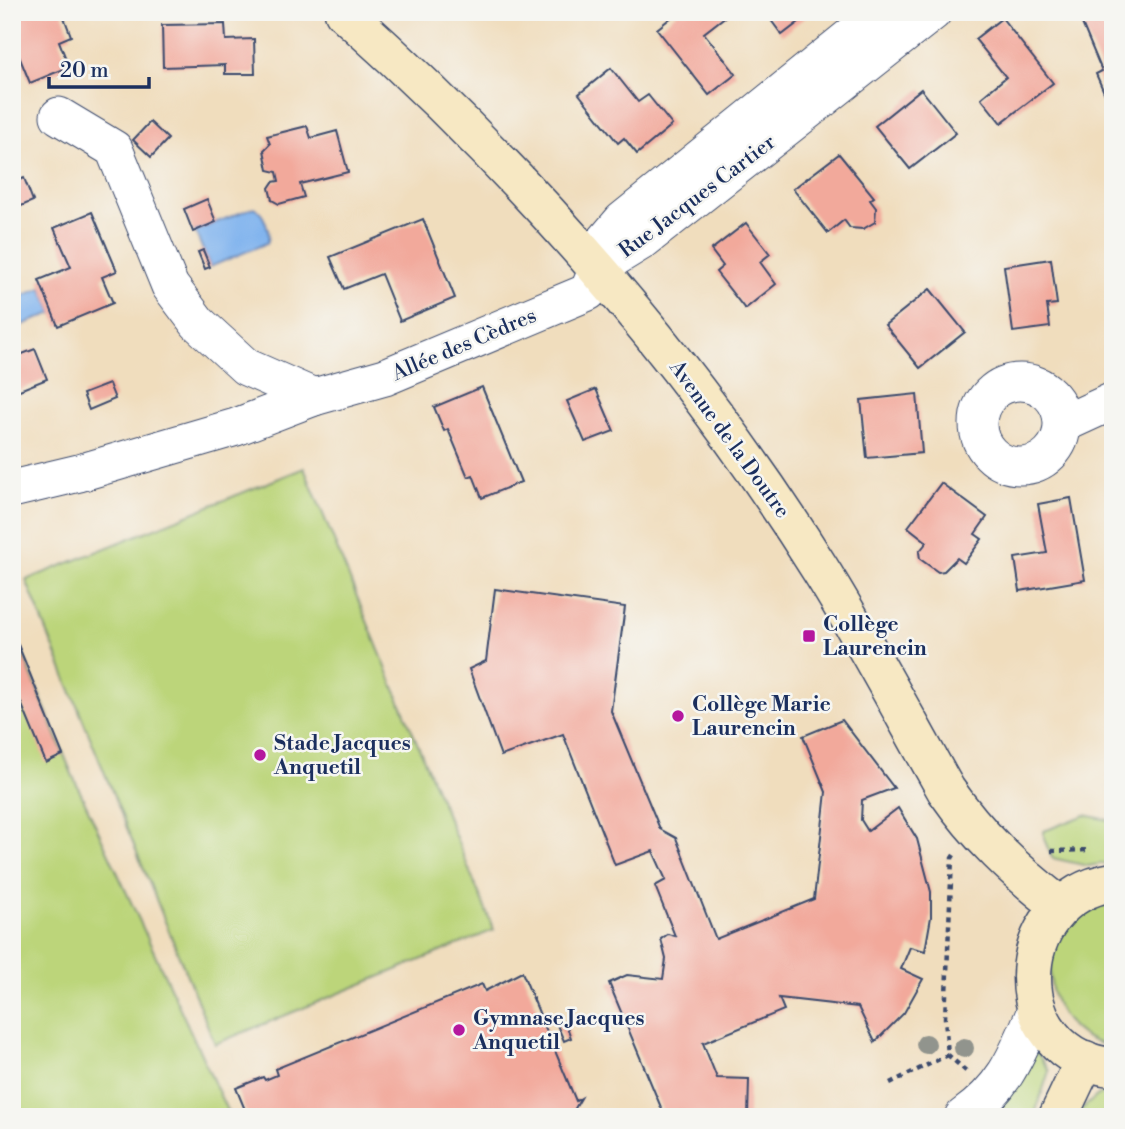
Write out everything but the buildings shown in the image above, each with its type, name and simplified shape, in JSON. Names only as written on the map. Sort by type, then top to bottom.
[{"type":"main road","name":"Avenue de la Doutre","points":[[344,12],[519,182],[598,268],[680,369],[790,523],[847,613],[946,790],[994,851],[1060,906]]},
{"type":"main road","points":[[1058,1117],[1099,1063],[1064,1046],[1047,1028],[1037,1008],[1030,979],[1033,952],[1043,927],[1060,906],[1083,890],[1109,865]]},
{"type":"street","name":"Rue Jacques Cartier","points":[[598,268],[605,241],[622,221],[881,12]]},
{"type":"street","name":"Rue Jacques Cartier","points":[[598,268],[642,242],[933,12]]},
{"type":"street","points":[[60,116],[114,149],[170,286],[198,323],[246,368],[314,397]]},
{"type":"street","name":"Allée des Cèdres","points":[[12,489],[79,473],[236,428],[314,397],[385,377],[588,292],[598,268]]},
{"type":"street","points":[[236,428],[246,368]]},
{"type":"street","points":[[1063,424],[1113,401]]},
{"type":"street","points":[[962,1117],[981,1104],[1006,1076],[1037,1008]]},
{"type":"path","points":[[1044,852],[1109,865]]},
{"type":"path","points":[[951,858],[945,1018],[948,1055],[973,1077]]},
{"type":"path","points":[[890,1083],[948,1055]]},
{"type":"green space","name":"Stade Jacques Anquetil","points":[[304,468],[494,930],[215,1044],[26,580]]},
{"type":"green space","points":[[12,628],[72,774],[230,1117],[12,1117]]},
{"type":"green space","points":[[1085,815],[1113,821],[1113,862],[1088,866],[1052,858],[1044,839],[1044,831]]},
{"type":"green space","points":[[1113,901],[1113,1047],[1085,1037],[1066,1020],[1054,997],[1050,973],[1054,949],[1066,927],[1086,910]]},
{"type":"green space","points":[[1036,1051],[1049,1071],[1034,1117],[973,1117]]},
{"type":"green space","points":[[1113,1091],[1113,1117],[1073,1117],[1098,1095]]},
{"type":"water","points":[[254,207],[266,224],[267,243],[210,267],[195,231]]},
{"type":"water","points":[[42,288],[53,313],[12,329],[12,300]]},
{"type":"place","name":"Collège Laurencin","points":[[809,636]]},
{"type":"place","name":"Collège Marie Laurencin","points":[[678,716]]},
{"type":"place","name":"Stade Jacques Anquetil","points":[[260,755]]},
{"type":"place","name":"Gymnase Jacques Anquetil","points":[[459,1030]]}]
